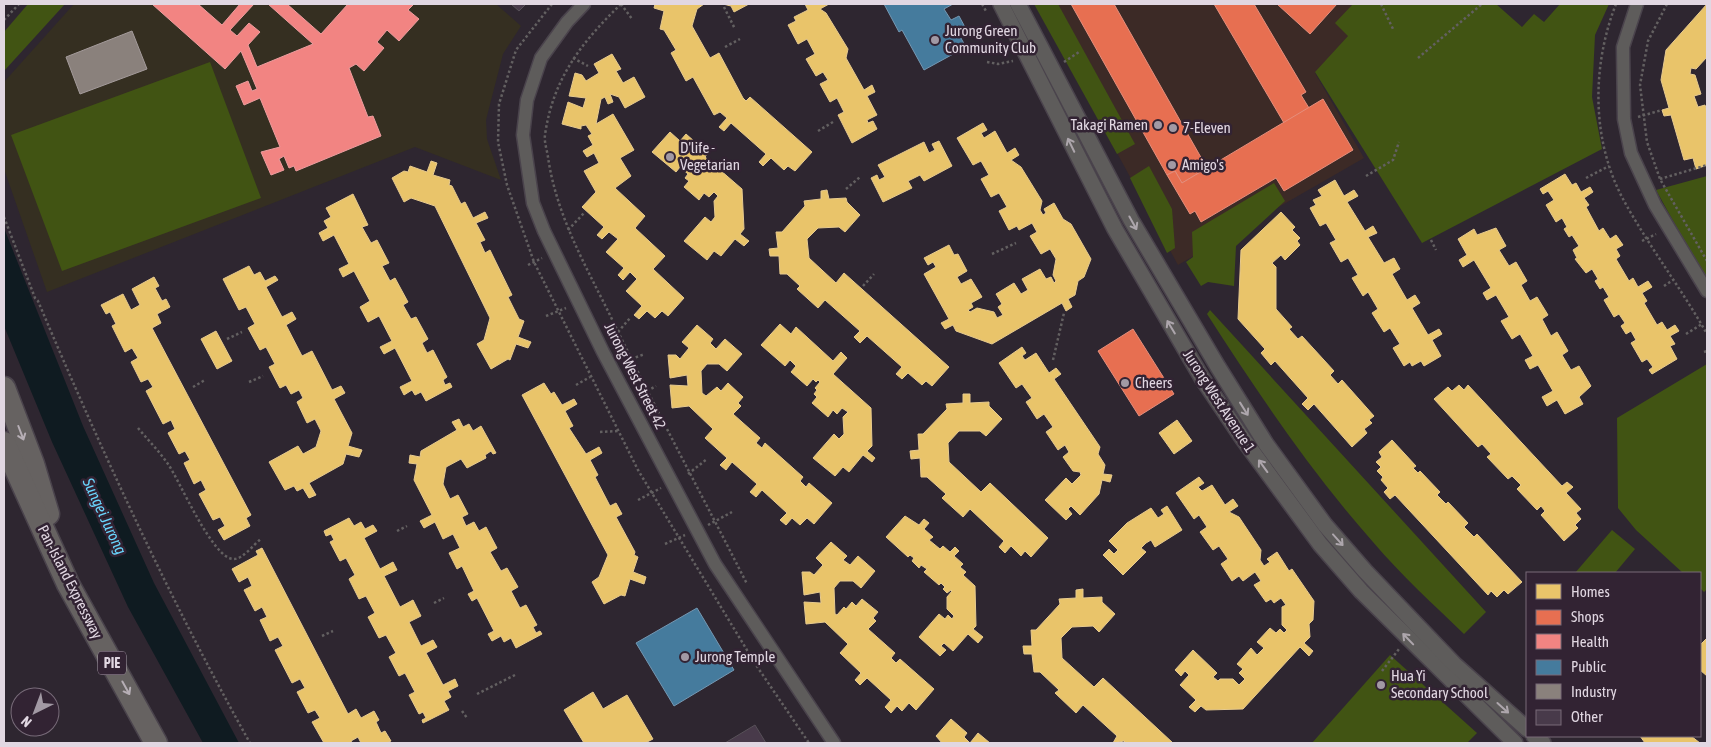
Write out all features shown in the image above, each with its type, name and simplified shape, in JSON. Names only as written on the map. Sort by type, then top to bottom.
[{"type":"highway","points":[[4,388],[33,464],[68,584]]},
{"type":"highway","name":"Pan-Island Expressway","points":[[4,444],[68,584],[156,743]]},
{"type":"street","name":"Jurong West Street 42","points":[[584,4],[566,22],[541,58],[527,100],[523,135],[533,202],[544,231],[578,302],[715,564],[834,743]]},
{"type":"street","name":"Jurong West Avenue 1","points":[[1001,4],[1115,229],[1202,378],[1243,439],[1320,544],[1361,591],[1494,725],[1515,743]]},
{"type":"street","name":"Jurong West Avenue 1","points":[[1018,4],[1131,220],[1218,368],[1266,444],[1325,525],[1365,570],[1454,664],[1526,729]]},
{"type":"street","points":[[1637,4],[1623,47],[1624,119],[1631,153],[1655,205],[1707,291]]},
{"type":"path","points":[[4,20],[19,4]]},
{"type":"path","points":[[632,19],[621,4],[591,34],[573,58],[560,81],[545,136],[552,185],[568,230],[647,391],[749,590]]},
{"type":"path","points":[[1381,4],[1393,29]]},
{"type":"path","points":[[1418,58],[1482,4]]},
{"type":"path","points":[[1667,4],[1648,41],[1640,85],[1647,142],[1660,179],[1707,261]]},
{"type":"path","points":[[724,7],[735,29]]},
{"type":"path","points":[[725,46],[740,39]]},
{"type":"path","points":[[1063,62],[1079,52]]},
{"type":"path","points":[[573,58],[588,66]]},
{"type":"path","points":[[987,62],[998,64],[1014,60]]},
{"type":"path","points":[[1648,116],[1662,110]]},
{"type":"path","points":[[818,130],[832,122]]},
{"type":"path","points":[[1099,131],[1114,123]]},
{"type":"path","points":[[1366,176],[1393,160],[1399,142]]},
{"type":"path","points":[[1662,178],[1707,165]]},
{"type":"path","points":[[1586,178],[1609,166]]},
{"type":"path","points":[[846,189],[860,177]]},
{"type":"path","points":[[568,230],[585,212]]},
{"type":"path","points":[[4,217],[35,298],[38,301],[86,414],[160,572],[250,743]]},
{"type":"path","points":[[1431,240],[1436,250]]},
{"type":"path","points":[[992,254],[1016,243]]},
{"type":"path","points":[[863,286],[874,274]]},
{"type":"path","points":[[1664,286],[1674,280]]},
{"type":"path","points":[[546,316],[578,302]]},
{"type":"path","points":[[1053,360],[1064,313]]},
{"type":"path","points":[[618,332],[630,318]]},
{"type":"path","points":[[1686,334],[1702,324]]},
{"type":"path","points":[[227,339],[242,332]]},
{"type":"path","points":[[631,359],[645,354]]},
{"type":"path","points":[[249,382],[263,376]]},
{"type":"path","points":[[576,385],[590,377]]},
{"type":"path","points":[[193,386],[205,380]]},
{"type":"path","points":[[647,391],[656,386]]},
{"type":"path","points":[[138,428],[168,463],[213,544],[225,557],[234,560],[242,556],[261,539]]},
{"type":"path","points":[[600,432],[618,431]]},
{"type":"path","points":[[397,531],[407,526]]},
{"type":"path","points":[[434,603],[444,598]]},
{"type":"path","points":[[322,636],[333,631]]},
{"type":"path","points":[[1382,670],[1401,646]]},
{"type":"path","points":[[477,694],[515,675]]},
{"type":"path","points":[[462,711],[467,718]]},
{"type":"shaded area","points":[[74,4],[496,4],[521,26],[503,54],[486,120],[487,139],[501,180],[415,147],[47,292],[4,169],[4,82]]},
{"type":"shaded area","points":[[1036,4],[1377,4],[1315,73],[1364,158],[1178,265]]},
{"type":"green space","points":[[28,4],[65,4],[4,71],[4,32]]},
{"type":"green space","points":[[1034,4],[1058,4],[1135,144],[1117,154]]},
{"type":"green space","points":[[1353,4],[1496,4],[1522,27],[1534,14],[1544,22],[1560,4],[1609,4],[1595,35],[1592,97],[1602,149],[1422,243],[1315,72],[1348,36],[1335,23]]},
{"type":"green space","points":[[210,62],[261,198],[62,271],[11,135]]},
{"type":"green space","points":[[1149,166],[1172,209],[1175,248],[1167,253],[1130,178]]},
{"type":"green space","points":[[1707,176],[1707,282],[1656,190]]},
{"type":"green space","points":[[1274,183],[1285,201],[1236,246],[1234,286],[1208,282],[1201,286],[1186,262],[1193,257],[1192,232]]},
{"type":"green space","points":[[1210,310],[1486,612],[1464,634],[1395,566],[1328,488],[1285,431],[1246,373],[1207,314]]},
{"type":"green space","points":[[1707,364],[1707,589],[1704,592],[1701,589],[1701,572],[1682,572],[1636,530],[1618,508],[1617,418]]},
{"type":"green space","points":[[1612,530],[1635,549],[1616,572],[1576,572]]},
{"type":"green space","points":[[1390,655],[1477,733],[1467,743],[1312,743]]},
{"type":"water","name":"Sungei Jurong","points":[[4,228],[83,426],[154,583],[239,743],[203,743],[128,607],[52,442],[4,326]]},
{"type":"building: Homes","points":[[655,4],[704,4],[697,9],[692,26],[710,58],[719,53],[743,98],[746,101],[750,97],[812,152],[795,171],[788,166],[784,170],[771,158],[763,166],[759,162],[766,154],[731,123],[724,131],[719,127],[727,118],[720,112],[714,115],[693,77],[686,81],[671,53],[676,50],[664,30],[660,29],[664,11],[654,8]]},
{"type":"building: Homes","points":[[723,4],[749,4],[734,12],[731,6]]},
{"type":"building: Homes","points":[[805,4],[829,4],[820,9],[826,13],[848,49],[846,58],[864,90],[872,85],[875,92],[867,96],[877,115],[867,120],[868,123],[873,121],[877,129],[852,143],[838,115],[844,112],[837,98],[830,102],[820,84],[828,80],[823,72],[816,76],[806,59],[815,54],[807,39],[798,44],[788,25],[796,21],[794,17],[808,10]]},
{"type":"building: Homes","points":[[1707,4],[1707,57],[1696,69],[1691,68],[1690,74],[1695,75],[1701,94],[1694,96],[1698,107],[1705,105],[1707,112],[1707,165],[1696,169],[1693,158],[1684,160],[1671,115],[1664,116],[1662,110],[1669,108],[1661,80],[1666,50]]},
{"type":"building: Homes","points":[[612,54],[621,69],[616,71],[623,83],[634,77],[645,97],[625,108],[619,97],[610,94],[613,102],[608,104],[605,97],[601,99],[596,124],[613,114],[634,150],[620,158],[631,176],[615,188],[645,216],[635,228],[665,256],[653,269],[684,298],[668,316],[662,311],[655,318],[647,311],[639,319],[634,315],[642,306],[626,291],[637,279],[630,272],[623,280],[618,275],[624,268],[606,252],[618,239],[609,232],[602,239],[597,235],[604,227],[582,207],[596,192],[584,171],[599,163],[594,153],[587,157],[583,151],[593,145],[588,136],[592,134],[586,125],[581,126],[581,129],[562,124],[568,102],[583,108],[586,98],[569,96],[575,73],[582,75],[586,81],[599,73],[594,64]]},
{"type":"building: Homes","points":[[983,123],[987,130],[981,133],[984,138],[995,131],[1007,153],[1015,148],[1019,155],[1011,160],[1021,167],[1042,201],[1040,210],[1043,215],[1046,213],[1044,209],[1054,203],[1063,219],[1071,224],[1091,259],[1084,277],[1078,281],[1075,295],[1068,299],[1072,307],[1066,311],[1062,303],[992,344],[956,331],[953,325],[945,329],[941,323],[949,319],[924,274],[936,267],[933,262],[928,265],[924,258],[949,245],[954,255],[958,254],[967,271],[957,277],[961,284],[971,279],[982,297],[971,303],[973,307],[968,310],[970,312],[977,308],[994,312],[997,318],[1003,315],[998,307],[1002,304],[996,294],[1014,283],[1021,294],[1028,290],[1022,279],[1040,269],[1046,279],[1051,277],[1054,283],[1056,281],[1053,275],[1056,259],[1050,249],[1041,254],[1030,236],[1037,232],[1032,223],[1019,230],[1017,226],[1009,230],[999,211],[1007,207],[999,193],[991,197],[981,179],[989,175],[981,161],[973,165],[957,138]]},
{"type":"building: Homes","points":[[670,132],[680,141],[686,134],[703,149],[707,144],[712,148],[705,157],[742,189],[744,229],[740,234],[749,241],[744,246],[735,239],[721,256],[714,251],[707,260],[684,241],[705,217],[711,222],[715,217],[714,201],[718,196],[714,192],[709,197],[704,193],[699,200],[684,187],[689,181],[685,178],[688,174],[680,167],[676,172],[652,152]]},
{"type":"building: Homes","points":[[939,141],[952,166],[924,181],[920,175],[908,181],[912,188],[883,202],[871,178],[877,175],[879,180],[885,177],[878,165],[924,142],[929,153],[935,150],[932,144]]},
{"type":"building: Homes","points":[[431,161],[437,163],[433,175],[450,180],[449,185],[452,186],[461,204],[465,202],[473,218],[485,212],[488,218],[476,223],[485,240],[480,242],[485,253],[490,250],[512,295],[508,297],[519,319],[524,321],[518,337],[531,342],[528,348],[516,344],[510,360],[508,359],[491,369],[477,344],[484,340],[490,318],[435,206],[411,198],[404,202],[392,178],[404,171],[408,172],[410,166],[427,172]]},
{"type":"building: Homes","points":[[1565,174],[1572,185],[1576,183],[1581,192],[1590,187],[1593,192],[1584,198],[1589,205],[1586,207],[1599,231],[1603,228],[1610,239],[1616,235],[1623,245],[1616,249],[1620,256],[1616,259],[1629,281],[1633,278],[1638,287],[1648,281],[1652,287],[1642,293],[1647,301],[1644,303],[1657,325],[1662,322],[1667,330],[1675,325],[1679,331],[1670,336],[1675,344],[1670,346],[1677,359],[1652,374],[1649,370],[1653,367],[1647,359],[1642,362],[1631,343],[1636,340],[1631,331],[1626,334],[1621,326],[1625,323],[1619,314],[1614,317],[1604,300],[1609,297],[1603,287],[1600,289],[1595,281],[1598,279],[1592,269],[1586,273],[1575,259],[1577,258],[1573,250],[1579,246],[1572,235],[1569,237],[1564,229],[1567,227],[1562,218],[1556,222],[1546,205],[1554,200],[1548,191],[1543,194],[1540,189]]},
{"type":"building: Homes","points":[[1335,180],[1344,196],[1354,190],[1358,196],[1347,202],[1365,231],[1373,226],[1377,233],[1368,237],[1384,263],[1394,258],[1400,269],[1392,274],[1407,300],[1415,295],[1420,303],[1412,308],[1428,335],[1439,329],[1442,334],[1432,340],[1441,356],[1424,366],[1421,361],[1412,366],[1410,362],[1404,366],[1393,348],[1400,344],[1390,328],[1384,332],[1372,313],[1378,309],[1368,292],[1363,296],[1352,278],[1358,275],[1348,258],[1341,262],[1330,243],[1336,240],[1326,223],[1320,226],[1310,208],[1316,205],[1313,200],[1322,196],[1318,190]]},
{"type":"building: Homes","points":[[827,190],[829,199],[846,198],[847,202],[860,215],[845,232],[839,227],[818,228],[807,239],[809,258],[836,283],[844,273],[949,367],[932,386],[926,381],[922,385],[908,373],[902,379],[896,374],[902,367],[867,336],[860,343],[854,337],[860,331],[825,300],[818,308],[797,289],[800,286],[787,274],[780,274],[779,256],[770,256],[769,249],[778,248],[776,232],[782,232],[805,206],[804,201],[821,199],[821,191]]},
{"type":"building: Homes","points":[[353,194],[368,225],[362,227],[371,243],[377,240],[389,263],[382,266],[390,281],[395,278],[408,302],[403,305],[411,319],[416,317],[428,339],[422,343],[427,353],[433,350],[447,377],[443,380],[445,385],[450,383],[452,387],[426,401],[421,392],[415,395],[412,390],[404,395],[400,387],[412,381],[395,348],[384,354],[380,347],[392,341],[379,316],[368,322],[360,307],[370,301],[354,271],[343,277],[339,269],[349,264],[334,235],[323,241],[319,233],[328,228],[324,221],[331,217],[326,208]]},
{"type":"building: Homes","points":[[1281,212],[1295,227],[1292,230],[1300,238],[1297,241],[1300,245],[1285,260],[1281,255],[1272,263],[1276,267],[1276,309],[1292,327],[1289,329],[1298,339],[1302,336],[1334,371],[1330,375],[1338,384],[1342,380],[1374,416],[1369,420],[1372,423],[1364,429],[1367,433],[1352,447],[1314,404],[1308,410],[1302,404],[1308,398],[1275,361],[1271,365],[1261,353],[1265,349],[1238,319],[1241,250]]},
{"type":"building: Homes","points":[[1496,228],[1506,246],[1499,250],[1509,266],[1516,262],[1527,281],[1521,285],[1530,301],[1537,297],[1548,315],[1542,319],[1551,336],[1557,332],[1568,351],[1562,355],[1571,370],[1579,366],[1591,386],[1579,397],[1583,404],[1565,414],[1557,400],[1547,406],[1542,397],[1553,391],[1538,365],[1530,369],[1525,360],[1533,356],[1520,334],[1512,339],[1501,321],[1509,317],[1496,295],[1487,300],[1483,293],[1491,288],[1474,260],[1463,267],[1459,260],[1467,255],[1458,239],[1474,229],[1477,235]]},
{"type":"building: Homes","points":[[249,266],[254,275],[260,272],[265,281],[275,276],[278,280],[266,287],[282,317],[292,312],[296,319],[286,325],[302,356],[312,351],[332,390],[341,386],[345,393],[334,399],[352,433],[348,446],[362,450],[359,457],[346,454],[343,464],[309,483],[316,495],[309,498],[303,488],[297,491],[294,486],[285,490],[269,462],[298,446],[303,454],[316,447],[321,431],[315,419],[307,423],[297,402],[303,398],[299,390],[291,394],[286,385],[280,388],[269,367],[275,364],[266,347],[260,350],[248,328],[255,324],[246,307],[239,310],[223,279]]},
{"type":"building: Homes","points":[[154,277],[159,286],[155,288],[162,301],[166,299],[170,307],[157,314],[161,323],[152,328],[251,515],[246,518],[250,526],[224,540],[218,530],[225,526],[220,517],[213,520],[199,494],[206,490],[201,480],[194,484],[184,463],[190,460],[185,451],[179,454],[168,433],[175,429],[171,420],[163,424],[146,391],[153,387],[148,379],[141,382],[131,362],[138,358],[132,348],[125,352],[112,326],[116,324],[110,312],[106,314],[101,305],[123,294],[131,310],[140,305],[132,289]]},
{"type":"building: Homes","points":[[780,324],[791,334],[796,327],[833,361],[841,352],[847,358],[833,374],[871,408],[872,446],[867,451],[875,458],[872,462],[863,455],[849,472],[843,467],[835,476],[813,458],[834,434],[839,439],[844,434],[843,417],[848,412],[842,408],[837,414],[833,410],[828,417],[812,403],[817,397],[814,394],[817,390],[815,388],[820,382],[818,380],[816,382],[813,379],[807,386],[791,372],[796,366],[790,360],[785,366],[761,345]]},
{"type":"building: Homes","points":[[697,325],[713,339],[710,343],[716,349],[725,339],[742,354],[727,371],[719,364],[707,364],[701,371],[702,393],[706,396],[717,387],[721,391],[728,383],[743,397],[738,403],[741,406],[733,414],[760,438],[756,443],[762,448],[765,443],[803,477],[800,481],[806,487],[809,483],[832,503],[814,524],[807,518],[800,525],[792,518],[786,525],[780,520],[787,513],[762,490],[756,497],[750,492],[757,484],[732,462],[726,470],[720,465],[727,458],[705,438],[713,429],[689,406],[672,408],[670,385],[688,386],[687,375],[670,378],[668,355],[676,355],[680,359],[689,348],[682,342]]},
{"type":"building: Homes","points":[[216,331],[232,361],[217,369],[201,339]]},
{"type":"building: Homes","points":[[1022,347],[1026,353],[1022,356],[1025,360],[1036,353],[1049,373],[1056,368],[1061,374],[1054,379],[1100,447],[1098,454],[1105,465],[1103,474],[1112,475],[1110,482],[1102,480],[1099,494],[1080,515],[1071,506],[1068,509],[1072,514],[1066,520],[1045,500],[1066,478],[1072,484],[1081,475],[1080,472],[1073,471],[1063,457],[1069,452],[1065,445],[1058,450],[1046,432],[1053,427],[1044,414],[1037,419],[1026,402],[1032,398],[1022,384],[1016,388],[999,363]]},
{"type":"building: Homes","points":[[544,383],[551,394],[554,392],[562,405],[574,399],[577,404],[565,411],[573,426],[569,428],[586,454],[599,447],[602,453],[590,460],[598,475],[595,477],[610,506],[616,503],[622,514],[616,517],[635,552],[634,555],[638,557],[633,572],[646,577],[644,584],[630,579],[625,596],[621,595],[604,604],[592,582],[599,577],[608,555],[522,395]]},
{"type":"building: Homes","points":[[1459,385],[1464,390],[1468,385],[1562,486],[1567,482],[1573,487],[1566,493],[1581,509],[1576,513],[1581,519],[1575,525],[1578,528],[1564,541],[1541,515],[1545,511],[1541,506],[1537,510],[1517,489],[1521,485],[1512,476],[1508,479],[1487,457],[1491,454],[1482,444],[1478,447],[1434,399],[1448,387],[1452,391]]},
{"type":"building: Homes","points":[[963,394],[970,394],[970,403],[989,402],[989,406],[1002,419],[986,436],[980,431],[959,431],[948,443],[949,462],[981,492],[990,483],[1048,538],[1031,557],[1025,551],[1021,556],[1011,546],[1005,553],[999,547],[1004,541],[970,509],[963,517],[942,498],[946,494],[927,477],[921,477],[920,458],[911,459],[910,451],[919,450],[918,434],[923,434],[947,409],[946,404],[963,403]]},
{"type":"building: Homes","points":[[459,419],[463,427],[469,424],[473,431],[481,426],[496,453],[493,454],[491,451],[485,455],[486,458],[467,468],[461,459],[446,467],[443,484],[450,499],[458,495],[468,514],[462,517],[466,526],[474,522],[479,531],[486,527],[497,548],[490,552],[501,571],[507,568],[518,587],[511,591],[520,608],[526,605],[537,625],[533,627],[536,633],[540,631],[542,634],[516,648],[511,638],[504,642],[501,636],[492,641],[488,634],[494,631],[477,598],[472,601],[468,594],[474,591],[462,566],[457,569],[449,553],[460,548],[453,534],[443,539],[435,522],[424,528],[420,521],[432,515],[414,480],[417,464],[409,463],[410,455],[420,457],[421,451],[457,430],[452,422]]},
{"type":"building: Homes","points":[[1177,420],[1192,441],[1174,454],[1159,433]]},
{"type":"building: Homes","points":[[1392,440],[1416,466],[1413,468],[1418,473],[1420,471],[1440,492],[1437,495],[1446,504],[1448,502],[1468,523],[1464,527],[1474,537],[1477,534],[1522,582],[1508,594],[1504,590],[1497,597],[1491,591],[1488,595],[1395,495],[1390,499],[1384,492],[1388,488],[1381,480],[1383,477],[1377,471],[1381,467],[1376,462],[1382,457],[1379,452]]},
{"type":"building: Homes","points":[[1199,477],[1204,483],[1198,487],[1202,491],[1212,485],[1225,505],[1233,499],[1238,506],[1229,512],[1239,517],[1261,550],[1260,560],[1264,566],[1270,562],[1267,559],[1277,552],[1289,571],[1292,569],[1314,601],[1313,620],[1309,624],[1310,637],[1304,643],[1313,651],[1309,656],[1300,647],[1243,709],[1206,710],[1201,706],[1195,712],[1189,707],[1196,700],[1180,685],[1189,675],[1185,671],[1181,676],[1175,670],[1193,650],[1217,673],[1213,677],[1218,681],[1220,679],[1233,679],[1239,685],[1245,679],[1239,673],[1243,669],[1237,664],[1251,648],[1257,655],[1264,648],[1257,642],[1270,628],[1276,633],[1280,629],[1284,633],[1287,630],[1282,625],[1282,607],[1286,605],[1281,598],[1274,603],[1271,599],[1266,602],[1254,585],[1261,581],[1255,572],[1243,581],[1239,576],[1232,581],[1221,564],[1228,559],[1219,546],[1213,550],[1200,532],[1207,527],[1199,515],[1194,519],[1176,493]]},
{"type":"building: Homes","points":[[1167,506],[1182,530],[1155,547],[1151,540],[1146,543],[1141,548],[1146,552],[1123,575],[1103,555],[1109,549],[1114,554],[1118,550],[1109,541],[1127,523],[1151,508],[1158,518],[1164,514],[1161,510]]},
{"type":"building: Homes","points":[[905,516],[919,525],[924,519],[929,523],[924,529],[933,537],[929,540],[940,549],[943,546],[950,552],[955,547],[959,551],[954,556],[963,564],[960,567],[966,572],[963,575],[975,586],[976,626],[973,629],[983,637],[978,643],[968,634],[953,651],[944,643],[941,646],[946,650],[940,656],[919,637],[939,614],[945,619],[948,615],[952,619],[954,616],[947,609],[947,597],[952,591],[947,593],[941,583],[939,585],[924,572],[927,569],[921,565],[919,568],[912,561],[914,558],[910,555],[908,557],[886,537]]},
{"type":"building: Homes","points":[[349,518],[354,526],[361,522],[365,529],[373,525],[377,531],[364,538],[380,569],[393,562],[397,570],[384,576],[400,607],[413,600],[421,616],[409,622],[421,646],[433,640],[437,647],[426,653],[443,685],[455,679],[458,686],[448,691],[451,697],[444,701],[449,710],[423,723],[422,720],[426,718],[423,712],[419,714],[409,695],[415,692],[405,673],[399,676],[389,657],[396,653],[386,635],[379,638],[368,617],[375,613],[366,596],[359,599],[349,579],[355,575],[346,558],[340,561],[330,542],[334,540],[331,534],[326,536],[324,531]]},
{"type":"building: Homes","points":[[831,542],[847,556],[843,560],[850,565],[858,556],[875,571],[861,588],[853,581],[840,581],[834,588],[835,614],[837,615],[844,607],[846,609],[852,602],[856,606],[862,599],[878,612],[873,618],[876,621],[868,629],[895,653],[891,658],[896,663],[900,659],[934,689],[916,710],[909,703],[902,711],[897,706],[891,713],[885,707],[891,700],[867,678],[860,685],[855,680],[861,673],[840,653],[848,644],[825,622],[806,624],[804,602],[821,603],[820,592],[804,595],[802,572],[810,572],[814,575],[823,565],[816,558]]},
{"type":"building: Homes","points":[[262,548],[348,714],[356,709],[361,718],[374,711],[379,720],[376,722],[381,733],[385,731],[391,741],[386,743],[361,743],[358,737],[351,741],[352,743],[324,743],[312,722],[320,718],[315,710],[308,713],[297,692],[305,688],[300,679],[292,683],[275,650],[283,646],[278,637],[270,641],[260,620],[267,617],[262,607],[255,611],[244,590],[252,586],[248,577],[239,582],[232,569],[258,555],[256,551]]},
{"type":"building: Homes","points":[[1083,589],[1083,598],[1102,597],[1102,602],[1115,614],[1099,632],[1093,626],[1072,627],[1061,638],[1062,658],[1094,687],[1103,678],[1173,743],[1126,743],[1124,741],[1113,743],[1117,736],[1083,705],[1076,713],[1055,693],[1059,690],[1040,672],[1034,672],[1032,654],[1024,654],[1023,646],[1032,646],[1031,630],[1036,630],[1060,604],[1059,599],[1076,598],[1076,590]]},
{"type":"building: Homes","points":[[1707,638],[1707,676],[1701,671],[1701,644]]},
{"type":"building: Homes","points":[[593,692],[603,709],[627,695],[653,739],[645,743],[584,743],[564,710]]},
{"type":"building: Homes","points":[[951,719],[967,733],[964,737],[970,743],[942,743],[936,736]]},
{"type":"building: Homes","points":[[978,733],[990,743],[970,743]]},
{"type":"building: Homes","points":[[1641,737],[1692,737],[1700,743],[1645,743]]},
{"type":"building: Shops","points":[[1071,4],[1114,4],[1207,168],[1182,183],[1175,171],[1167,175]]},
{"type":"building: Shops","points":[[1214,4],[1254,4],[1306,92],[1301,95],[1309,108],[1284,123]]},
{"type":"building: Shops","points":[[1277,4],[1337,4],[1310,34]]},
{"type":"building: Shops","points":[[1323,99],[1353,150],[1284,191],[1276,178],[1201,222],[1195,211],[1190,214],[1167,175],[1175,171],[1182,183]]},
{"type":"building: Shops","points":[[1133,329],[1174,394],[1139,416],[1098,351]]},
{"type":"building: Health","points":[[152,4],[198,4],[222,25],[240,4],[254,4],[230,30],[237,36],[249,23],[260,32],[248,45],[257,67],[313,44],[268,4],[287,4],[321,34],[348,4],[414,4],[408,10],[419,19],[399,41],[387,30],[377,42],[384,48],[364,71],[356,64],[349,68],[368,117],[373,116],[381,136],[296,171],[294,166],[289,168],[284,156],[279,159],[284,170],[271,175],[261,152],[280,147],[260,98],[244,105],[236,86],[248,81],[252,91],[257,89],[241,51],[225,69]]},
{"type":"building: Public","name":"Jurong Green Community Club","points":[[884,4],[953,4],[944,9],[951,20],[959,16],[966,29],[958,33],[966,47],[924,70],[902,30],[899,32]]},
{"type":"building: Public","name":"Jurong Temple","points":[[697,608],[734,670],[674,706],[636,643]]},
{"type":"building: Industry","points":[[132,31],[147,69],[80,94],[66,57]]},
{"type":"building: Other","points":[[511,4],[526,4],[519,11]]},
{"type":"building: Other","points":[[755,725],[766,743],[725,743]]},
{"type":"place","name":"Jurong Green Community Club","points":[[935,40]]},
{"type":"place","name":"Takagi Ramen","points":[[1158,125]]},
{"type":"place","name":"7-Eleven","points":[[1173,128]]},
{"type":"place","name":"D'life - Vegetarian","points":[[670,157]]},
{"type":"place","name":"Amigo's","points":[[1172,165]]},
{"type":"place","name":"Cheers","points":[[1125,383]]},
{"type":"place","name":"Jurong Temple","points":[[685,657]]},
{"type":"place","name":"Hua Yi Secondary School","points":[[1381,685]]}]
